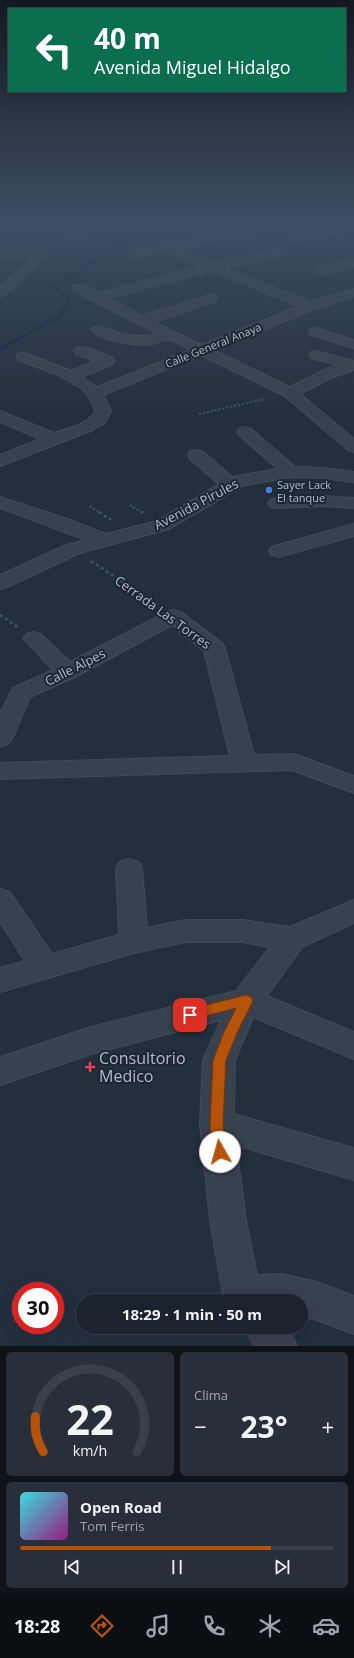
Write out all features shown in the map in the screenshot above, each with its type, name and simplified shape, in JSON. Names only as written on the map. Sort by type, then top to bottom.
[{"type":"street","points":[[98,297],[141,286]]},
{"type":"street","points":[[257,286],[310,306]]},
{"type":"street","points":[[78,288],[98,297],[141,321],[290,393],[354,447]]},
{"type":"street","name":"Calle General Anaya","points":[[95,393],[310,306],[354,293]]},
{"type":"street","points":[[141,321],[212,298]]},
{"type":"street","points":[[99,330],[120,338],[139,341],[151,341],[171,335]]},
{"type":"street","points":[[316,332],[354,344]]},
{"type":"street","points":[[70,377],[108,361],[81,351]]},
{"type":"street","points":[[316,355],[354,366]]},
{"type":"street","points":[[0,461],[75,432],[100,420],[103,411],[95,393],[70,377],[23,357]]},
{"type":"street","points":[[290,393],[304,388],[332,370],[354,366]]},
{"type":"street","points":[[0,416],[54,439]]},
{"type":"street","points":[[0,434],[21,425]]},
{"type":"street","points":[[244,432],[291,472]]},
{"type":"street","points":[[196,455],[228,482]]},
{"type":"street","name":"Avenida Pirules","points":[[0,583],[30,568],[73,550],[163,524],[203,502],[228,482],[291,472],[323,473],[354,477]]},
{"type":"street","points":[[277,503],[322,501],[354,503]]},
{"type":"street","points":[[0,502],[106,541]]},
{"type":"street","points":[[278,551],[354,530]]},
{"type":"street","name":"Calle Alpes","points":[[0,739],[21,693],[68,672],[174,616]]},
{"type":"street","name":"Cerrada Las Torres","points":[[174,616],[214,648],[244,764]]},
{"type":"street","points":[[34,638],[68,672]]},
{"type":"street","points":[[0,771],[294,762],[354,785]]},
{"type":"street","points":[[130,870],[134,942]]},
{"type":"street","points":[[0,899],[45,967]]},
{"type":"street","points":[[243,1294],[228,1220],[217,1124],[220,1060],[230,1032],[246,1001],[292,939],[354,911]]},
{"type":"street","points":[[0,980],[134,942],[185,931],[243,931],[292,939]]},
{"type":"street","points":[[0,1071],[32,1059],[133,1029],[246,1001],[354,1046]]},
{"type":"street","points":[[217,1124],[354,1164]]},
{"type":"street","points":[[274,1294],[286,1294]]},
{"type":"street","points":[[308,1299],[354,1315]]},
{"type":"street","points":[[269,1334],[278,1346]]},
{"type":"path","points":[[199,414],[290,393]]},
{"type":"path","name":"Cerrada Las Torres","points":[[73,550],[174,616]]},
{"type":"waterway","points":[[0,349],[59,317],[69,300],[54,286]]},
{"type":"place","name":"Sayer Lack El tanque","points":[[269,490]]},
{"type":"place","name":"Consultorio Medico","points":[[90,1067]]},
{"type":"route","points":[[190,1015],[246,1001],[230,1032],[220,1060],[217,1124],[220,1152]]}]
